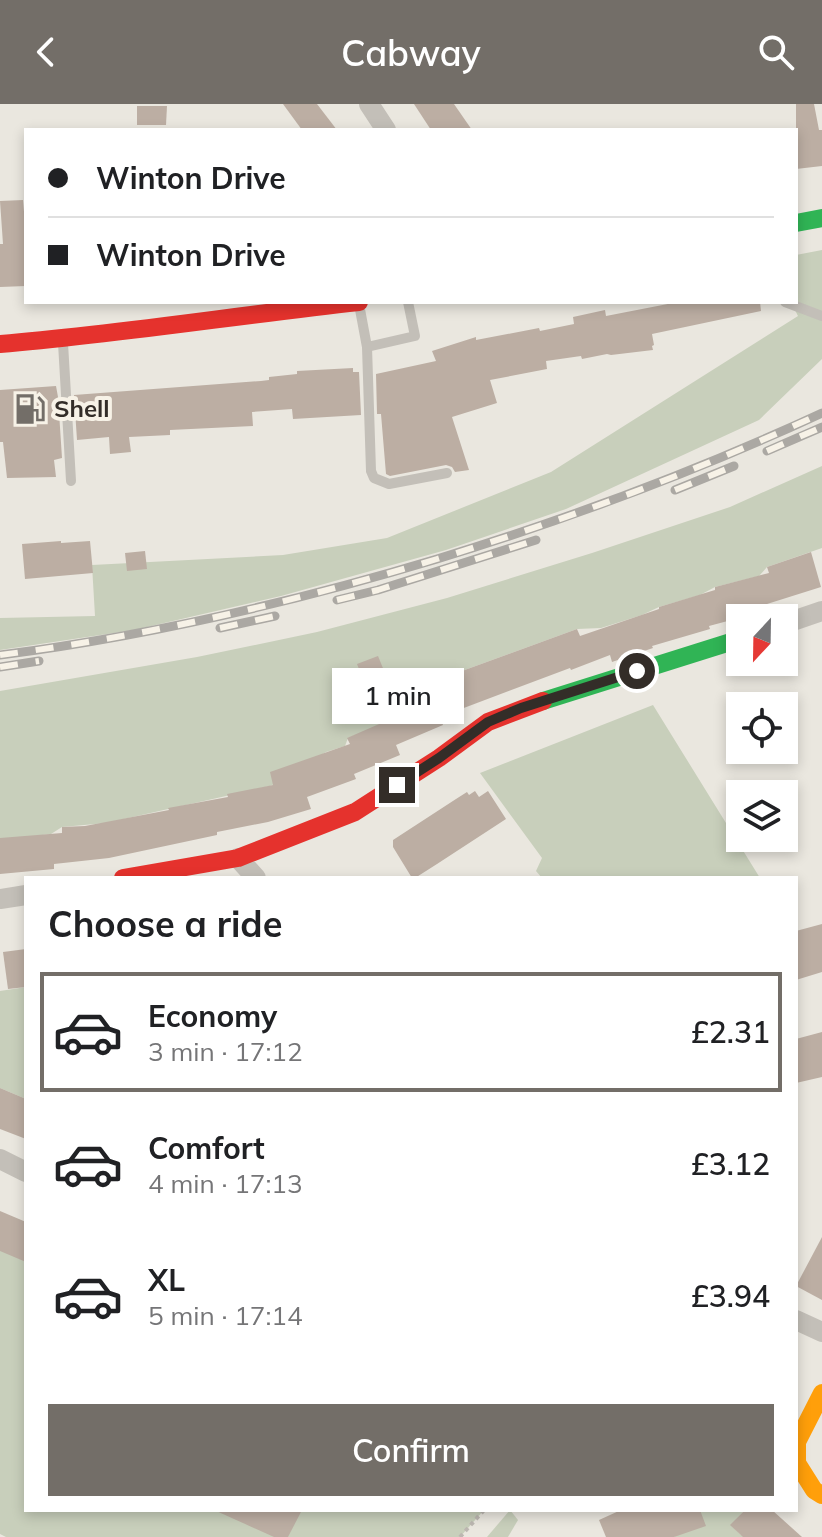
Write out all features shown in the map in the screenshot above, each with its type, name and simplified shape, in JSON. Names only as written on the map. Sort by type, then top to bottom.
[{"type":"street","points":[[369,104],[385,128]]},
{"type":"street","points":[[798,223],[822,218]]},
{"type":"street","points":[[0,344],[340,304]]},
{"type":"street","points":[[798,619],[822,611]]},
{"type":"street","points":[[134,876],[238,858],[355,812],[488,722],[521,708],[726,643]]},
{"type":"street","points":[[238,858],[254,876]]},
{"type":"street","points":[[0,899],[24,895]]},
{"type":"street","points":[[0,1159],[24,1171]]},
{"type":"street","points":[[798,1321],[822,1332]]},
{"type":"street","points":[[798,1438],[822,1393]]},
{"type":"street","points":[[798,1465],[814,1490],[822,1495]]},
{"type":"lane","points":[[359,304],[367,347],[371,471],[374,478],[389,484],[447,473]]},
{"type":"lane","points":[[367,347],[415,336],[408,304]]},
{"type":"lane","points":[[790,304],[822,316]]},
{"type":"lane","points":[[63,339],[71,481]]},
{"type":"path","points":[[460,1537],[482,1512]]},
{"type":"green space","points":[[822,250],[822,359],[759,420],[566,509],[446,550],[281,596],[134,630],[0,650],[0,618],[95,616],[92,565],[283,555],[387,538],[551,472],[798,316],[792,304],[798,304],[798,255]]},
{"type":"green space","points":[[822,466],[822,548],[767,567],[759,576],[715,587],[642,615],[601,628],[577,629],[440,679],[390,690],[374,711],[387,722],[348,738],[345,746],[326,752],[270,786],[106,823],[62,827],[51,834],[0,840],[0,691],[197,657],[317,632],[447,598],[730,507]]},
{"type":"green space","points":[[653,705],[726,823],[726,852],[744,852],[759,876],[540,876],[536,871],[542,858],[480,773]]},
{"type":"green space","points":[[24,987],[24,1098],[0,1088],[0,991]]},
{"type":"green space","points":[[0,1246],[24,1261],[24,1512],[482,1512],[460,1537],[6,1537],[0,1534]]},
{"type":"green space","points":[[508,1512],[518,1520],[508,1537],[487,1537]]},
{"type":"green space","points":[[698,1512],[743,1512],[731,1525],[741,1535],[747,1530],[754,1537],[674,1537]]},
{"type":"building","points":[[283,104],[317,104],[335,128],[301,128]]},
{"type":"building","points":[[414,104],[454,104],[471,128],[430,128]]},
{"type":"building","points":[[796,104],[814,104],[819,130],[822,130],[822,166],[798,169]]},
{"type":"building","points":[[137,106],[167,106],[166,125],[137,125]]},
{"type":"building","points":[[23,200],[24,286],[0,287],[0,244],[3,244],[0,201]]},
{"type":"building","points":[[668,304],[760,304],[761,311],[652,334],[653,350],[546,361],[547,369],[490,380],[497,403],[452,417],[469,470],[455,472],[446,465],[390,476],[386,474],[381,414],[377,414],[376,374],[436,361],[432,351],[476,337],[476,340],[574,324],[573,317],[605,310],[606,316]]},
{"type":"building","points":[[353,368],[353,372],[359,372],[361,415],[293,419],[292,409],[252,412],[253,426],[170,430],[170,435],[129,437],[131,452],[110,454],[109,437],[77,440],[74,395],[261,381],[297,374],[297,371]]},
{"type":"building","points":[[56,386],[62,458],[54,460],[56,477],[7,478],[3,442],[0,442],[0,390]]},
{"type":"building","points":[[90,541],[93,573],[25,579],[22,544]]},
{"type":"building","points":[[145,551],[147,569],[127,571],[125,553]]},
{"type":"building","points":[[811,552],[821,587],[767,604],[726,604],[726,621],[709,626],[710,629],[612,662],[610,655],[570,668],[440,717],[443,725],[396,745],[400,755],[354,774],[356,779],[307,797],[311,809],[268,822],[217,832],[217,835],[109,858],[54,864],[54,869],[0,874],[0,838],[62,833],[62,827],[85,826],[169,810],[273,785],[270,772],[350,744],[347,738],[393,718],[389,709],[443,687],[440,679],[577,629],[580,636],[715,590],[715,587],[769,573],[767,567]]},
{"type":"building","points":[[378,656],[387,678],[365,684],[357,664]]},
{"type":"building","points":[[475,791],[479,797],[488,791],[506,819],[418,876],[411,876],[393,847],[393,840],[467,792],[469,795]]},
{"type":"building","points":[[822,924],[822,972],[798,979],[798,930]]},
{"type":"building","points":[[24,949],[24,987],[8,989],[3,952]]},
{"type":"building","points":[[822,1032],[822,1077],[798,1083],[798,1038]]},
{"type":"building","points":[[0,1088],[24,1098],[24,1138],[0,1129]]},
{"type":"building","points":[[0,1211],[24,1221],[24,1261],[0,1251]]},
{"type":"building","points":[[822,1237],[822,1300],[798,1287]]},
{"type":"building","points":[[218,1512],[301,1512],[288,1537],[274,1537]]},
{"type":"building","points":[[617,1512],[701,1512],[706,1526],[674,1537],[606,1537],[599,1520]]},
{"type":"building","points":[[743,1512],[774,1512],[802,1537],[743,1537],[730,1525]]},
{"type":"railway","points":[[0,655],[166,628],[329,589],[437,559],[632,493],[822,413]]},
{"type":"railway","points":[[767,451],[822,427]]},
{"type":"railway","points":[[675,490],[734,466]]},
{"type":"railway","points":[[337,600],[536,540]]},
{"type":"railway","points":[[220,628],[275,616]]},
{"type":"railway","points":[[0,667],[39,661]]},
{"type":"traffic: fast","points":[[798,223],[822,218]]},
{"type":"traffic: fast","points":[[543,701],[726,643]]},
{"type":"traffic: slow","points":[[798,1440],[822,1393]]},
{"type":"traffic: slow","points":[[798,1465],[814,1490],[822,1495]]},
{"type":"traffic: jam","points":[[0,344],[343,304]]},
{"type":"traffic: jam","points":[[134,876],[238,858],[355,812],[488,722],[543,701]]},
{"type":"place","name":"Shell","points":[[30,409]]},
{"type":"route","points":[[397,785],[488,722],[521,708],[637,671]]}]
